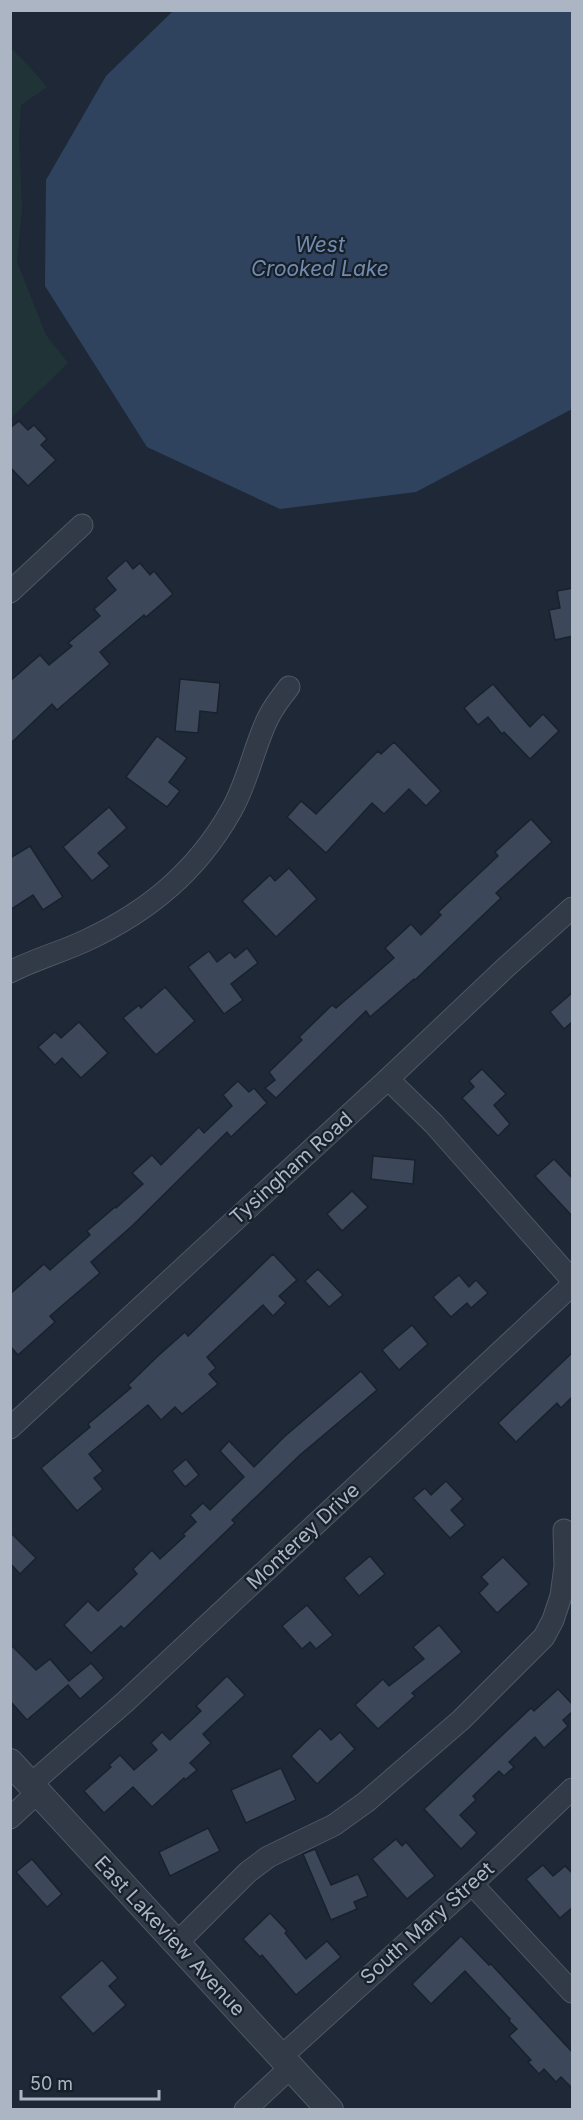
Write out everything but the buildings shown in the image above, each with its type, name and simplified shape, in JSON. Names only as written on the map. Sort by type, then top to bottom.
[{"type":"street","points":[[10,592],[82,525]]},
{"type":"street","points":[[10,972],[88,940],[126,919],[162,895],[182,878],[205,853],[232,810],[251,766],[267,719],[289,687]]},
{"type":"street","name":"Tysingham Road","points":[[10,1428],[504,969],[573,908]]},
{"type":"street","points":[[388,1079],[434,1125],[573,1282]]},
{"type":"street","name":"Monterey Drive","points":[[10,1818],[34,1788],[573,1282]]},
{"type":"street","points":[[177,1943],[248,1872],[268,1857],[334,1825],[366,1802],[460,1720],[544,1637],[553,1620],[561,1596],[565,1566],[564,1530]]},
{"type":"street","name":"East Lakeview Avenue","points":[[10,1762],[330,2109]]},
{"type":"street","name":"South Mary Street","points":[[245,2109],[286,2062],[573,1789]]},
{"type":"street","points":[[472,1884],[573,1992]]},
{"type":"green space","points":[[11,48],[47,87],[21,105],[19,138],[22,209],[17,262],[46,335],[68,363],[11,418]]},
{"type":"water","name":"West Crooked Lake","points":[[173,11],[572,11],[572,409],[416,492],[280,509],[147,447],[45,286],[46,180],[106,76]]}]
